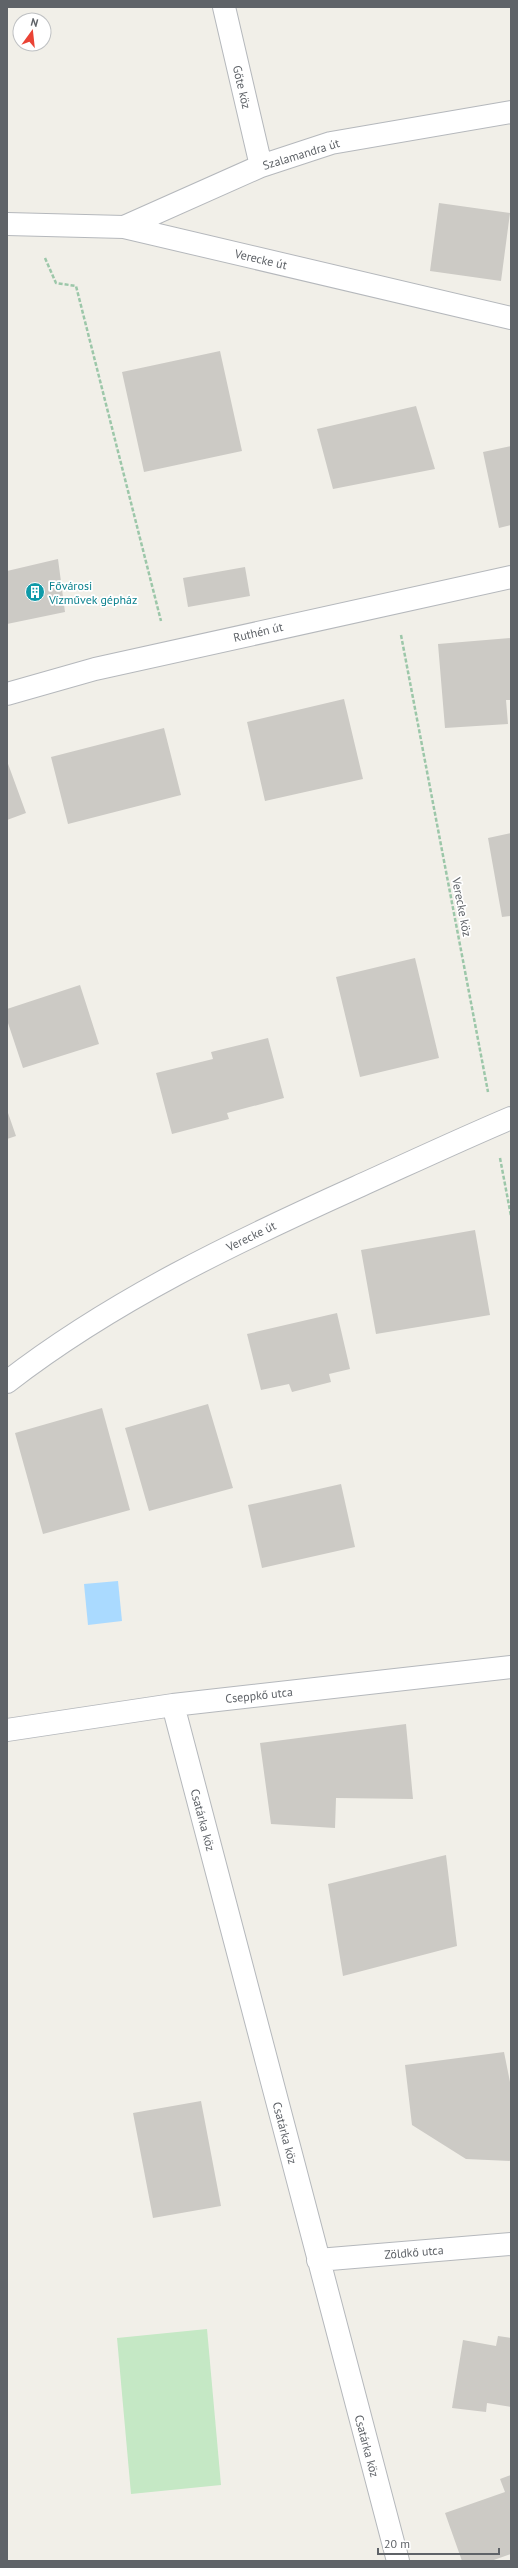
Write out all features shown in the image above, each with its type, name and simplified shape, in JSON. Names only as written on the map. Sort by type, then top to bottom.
[{"type":"street","name":"Gőte köz","points":[[224,7],[261,166]]},
{"type":"street","name":"Szalamandra út","points":[[124,227],[261,166],[331,143],[511,112]]},
{"type":"street","name":"Verecke út","points":[[7,224],[124,227],[511,318]]},
{"type":"street","name":"Ruthén út","points":[[7,694],[95,669],[511,577]]},
{"type":"street","name":"Verecke út","points":[[7,1382],[50,1348],[142,1293],[254,1233],[503,1122]]},
{"type":"street","name":"Cseppkő utca","points":[[7,1730],[173,1705],[511,1667]]},
{"type":"street","name":"Csatárka köz","points":[[173,1705],[398,2561]]},
{"type":"street","name":"Zöldkő utca","points":[[318,2260],[511,2244]]},
{"type":"path","points":[[31,225],[56,283],[76,286],[170,652]]},
{"type":"path","name":"Verecke köz","points":[[394,602],[503,1122],[511,1216]]},
{"type":"green space","points":[[207,2329],[221,2485],[131,2494],[117,2338]]},
{"type":"water","points":[[118,1581],[122,1621],[88,1625],[84,1584]]},
{"type":"building","points":[[439,203],[510,213],[501,281],[430,271]]},
{"type":"building","points":[[220,351],[242,451],[144,472],[122,372]]},
{"type":"building","points":[[416,406],[435,469],[333,489],[317,429]]},
{"type":"building","points":[[511,446],[511,525],[499,528],[483,452]]},
{"type":"building","name":"Fővárosi Vízművek gépház","points":[[58,559],[65,612],[7,624],[7,571]]},
{"type":"building","points":[[245,567],[250,596],[188,607],[183,578]]},
{"type":"building","points":[[511,638],[511,700],[506,700],[508,724],[445,728],[438,644]]},
{"type":"building","points":[[344,699],[363,779],[265,801],[247,722]]},
{"type":"building","points":[[164,728],[181,795],[68,824],[51,757]]},
{"type":"building","points":[[7,761],[26,813],[7,820]]},
{"type":"building","points":[[511,833],[511,916],[502,917],[488,838]]},
{"type":"building","points":[[415,958],[439,1058],[360,1077],[336,977]]},
{"type":"building","points":[[80,985],[99,1044],[23,1068],[7,1020],[7,1009]]},
{"type":"building","points":[[268,1038],[284,1098],[227,1113],[229,1119],[172,1134],[156,1073],[213,1059],[211,1052]]},
{"type":"building","points":[[7,1110],[16,1136],[7,1139]]},
{"type":"building","points":[[475,1230],[490,1315],[376,1334],[361,1250]]},
{"type":"building","points":[[337,1313],[350,1369],[329,1374],[331,1382],[292,1392],[289,1384],[261,1390],[247,1334]]},
{"type":"building","points":[[208,1404],[233,1488],[149,1511],[125,1428]]},
{"type":"building","points":[[102,1408],[130,1510],[43,1534],[15,1433]]},
{"type":"building","points":[[341,1484],[355,1547],[262,1568],[248,1505]]},
{"type":"building","points":[[406,1724],[413,1799],[336,1798],[335,1828],[271,1824],[260,1743]]},
{"type":"building","points":[[446,1855],[457,1946],[343,1976],[328,1884]]},
{"type":"building","points":[[504,2052],[511,2087],[511,2161],[466,2159],[412,2125],[405,2065]]},
{"type":"building","points":[[201,2101],[221,2206],[153,2218],[133,2113]]},
{"type":"building","points":[[498,2336],[511,2338],[511,2407],[487,2403],[486,2412],[452,2408],[463,2340],[496,2346]]},
{"type":"building","points":[[511,2475],[511,2554],[491,2561],[462,2561],[445,2513],[505,2492],[500,2479]]},
{"type":"place","name":"Fővárosi Vízművek gépház","points":[[35,592]]}]
